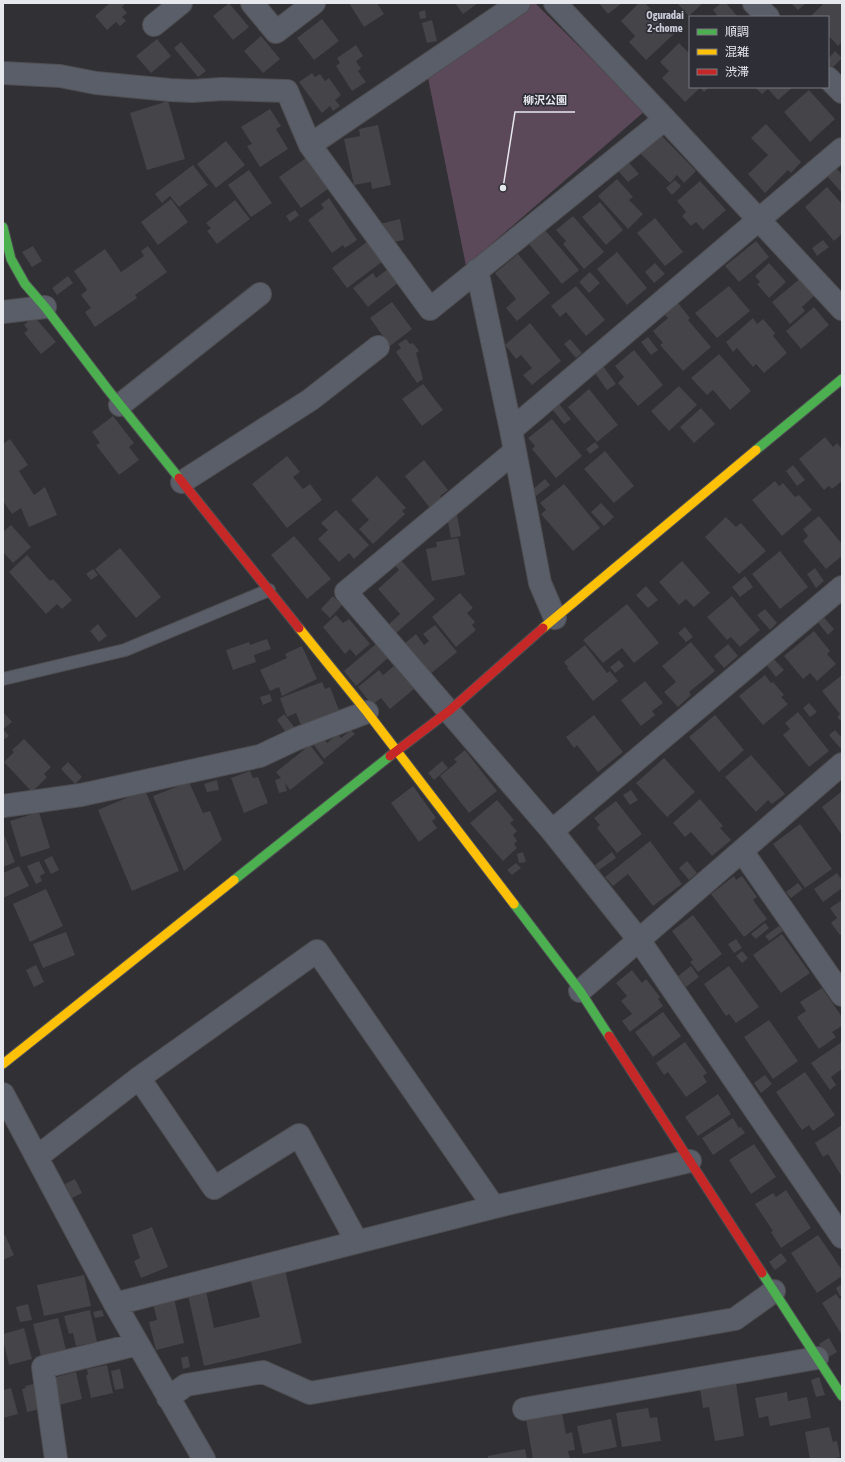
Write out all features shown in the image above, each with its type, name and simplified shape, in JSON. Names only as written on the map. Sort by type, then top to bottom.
[{"type":"street","points":[[154,25],[181,3]]},
{"type":"street","points":[[252,3],[276,32],[314,3]]},
{"type":"street","points":[[310,145],[518,3]]},
{"type":"street","points":[[555,3],[666,119],[842,310]]},
{"type":"street","points":[[754,3],[767,16]]},
{"type":"street","points":[[3,73],[60,76],[96,83],[170,90],[287,90],[310,145],[430,309],[666,119]]},
{"type":"street","points":[[829,79],[842,92]]},
{"type":"street","points":[[511,430],[842,149]]},
{"type":"street","points":[[3,227],[11,259],[25,284],[45,307],[120,405],[367,712],[580,991],[842,1396]]},
{"type":"street","points":[[477,270],[511,430],[540,583],[555,618]]},
{"type":"street","points":[[120,405],[260,294]]},
{"type":"street","points":[[3,312],[45,307]]},
{"type":"street","points":[[182,482],[310,400],[378,347]]},
{"type":"street","points":[[3,1064],[448,711],[555,618],[842,379]]},
{"type":"street","points":[[514,452],[346,592],[552,831],[639,940],[838,1222]]},
{"type":"street","points":[[552,831],[842,587]]},
{"type":"street","points":[[3,806],[81,795],[260,756],[296,739],[367,712]]},
{"type":"street","points":[[580,991],[842,764]]},
{"type":"street","points":[[742,851],[842,996]]},
{"type":"street","points":[[37,1157],[139,1078],[317,951],[494,1207]]},
{"type":"street","points":[[139,1078],[214,1188],[299,1135],[357,1242]]},
{"type":"street","points":[[3,1094],[115,1304],[204,1459]]},
{"type":"street","points":[[115,1304],[494,1207],[690,1161]]},
{"type":"street","points":[[168,1398],[186,1385],[263,1372],[310,1393],[735,1319],[774,1291]]},
{"type":"street","points":[[56,1459],[43,1367],[138,1344]]},
{"type":"street","points":[[524,1409],[817,1358]]},
{"type":"lane","points":[[3,680],[125,650],[269,590]]},
{"type":"shaded area","points":[[526,3],[535,3],[645,111],[466,266],[427,73]]},
{"type":"building","points":[[110,3],[126,3],[122,7],[127,13],[122,17],[126,21],[120,26],[116,22],[107,30],[95,16]]},
{"type":"building","points":[[229,3],[249,27],[233,40],[213,16]]},
{"type":"building","points":[[349,3],[377,3],[384,14],[364,27]]},
{"type":"building","points":[[455,3],[478,3],[463,14]]},
{"type":"building","points":[[599,3],[622,3],[608,14]]},
{"type":"building","points":[[639,3],[645,3],[674,34],[646,60],[629,42],[635,36],[621,21]]},
{"type":"building","points":[[677,3],[703,3],[689,16]]},
{"type":"building","points":[[721,3],[726,3],[737,16],[716,16],[717,15],[713,10]]},
{"type":"building","points":[[791,3],[806,3],[798,10]]},
{"type":"building","points":[[824,3],[842,3],[842,42],[838,46],[829,36],[829,16],[811,16]]},
{"type":"building","points":[[425,10],[426,18],[420,19],[419,12]]},
{"type":"building","points":[[322,19],[339,41],[314,60],[297,38]]},
{"type":"building","points":[[432,20],[437,41],[427,43],[422,23]]},
{"type":"building","points":[[261,36],[280,59],[263,73],[244,51]]},
{"type":"building","points":[[157,39],[171,56],[151,73],[136,56]]},
{"type":"building","points":[[181,42],[206,71],[198,77],[174,48]]},
{"type":"building","points":[[679,43],[689,53],[689,88],[700,88],[685,102],[662,78],[669,71],[660,62]]},
{"type":"building","points":[[356,45],[363,56],[356,61],[361,69],[358,71],[366,82],[352,91],[336,66],[340,63],[337,58]]},
{"type":"building","points":[[835,51],[842,58],[831,69],[829,67],[829,58]]},
{"type":"building","points":[[312,73],[315,77],[320,74],[325,81],[329,78],[341,95],[335,100],[340,106],[333,111],[330,106],[322,113],[299,82]]},
{"type":"building","points":[[700,88],[708,88],[704,92]]},
{"type":"building","points":[[756,88],[792,88],[778,100],[768,89],[762,94]]},
{"type":"building","points":[[809,90],[835,119],[810,142],[784,112]]},
{"type":"building","points":[[168,101],[185,159],[147,170],[130,113]]},
{"type":"building","points":[[270,109],[281,126],[276,129],[288,149],[260,167],[247,146],[252,144],[241,127]]},
{"type":"building","points":[[766,124],[801,162],[791,173],[788,170],[765,193],[748,174],[768,155],[751,138]]},
{"type":"building","points":[[378,125],[391,185],[372,189],[371,182],[354,185],[344,139],[360,136],[359,129]]},
{"type":"building","points":[[660,134],[696,171],[684,183],[677,175],[670,183],[640,153]]},
{"type":"building","points":[[226,141],[245,165],[216,188],[197,164]]},
{"type":"building","points":[[624,157],[639,174],[628,182],[614,166]]},
{"type":"building","points":[[306,158],[328,189],[301,208],[279,177]]},
{"type":"building","points":[[193,165],[208,185],[179,207],[170,196],[162,203],[155,194]]},
{"type":"building","points":[[835,167],[842,174],[842,193],[826,175]]},
{"type":"building","points":[[249,170],[272,203],[251,217],[228,185]]},
{"type":"building","points":[[617,179],[633,197],[629,200],[643,214],[628,229],[598,196]]},
{"type":"building","points":[[675,180],[681,186],[672,195],[666,188]]},
{"type":"building","points":[[700,181],[726,210],[703,230],[696,222],[691,226],[682,216],[686,212],[677,201]]},
{"type":"building","points":[[827,187],[842,204],[842,234],[834,241],[805,207]]},
{"type":"building","points":[[329,198],[357,240],[345,248],[343,245],[332,253],[308,220],[324,208],[321,204]]},
{"type":"building","points":[[171,199],[188,222],[158,245],[141,222]]},
{"type":"building","points":[[235,200],[250,219],[217,244],[207,231],[211,228],[206,223]]},
{"type":"building","points":[[600,202],[623,230],[606,245],[582,217]]},
{"type":"building","points":[[295,210],[299,215],[290,222],[286,216]]},
{"type":"building","points":[[573,216],[604,252],[584,269],[563,244],[566,241],[556,230]]},
{"type":"building","points":[[655,218],[683,252],[665,266],[637,233]]},
{"type":"building","points":[[400,219],[404,240],[393,242],[380,224]]},
{"type":"building","points":[[545,230],[579,270],[562,284],[529,244]]},
{"type":"building","points":[[823,240],[829,247],[817,256],[812,248]]},
{"type":"building","points":[[368,241],[383,261],[347,288],[332,268]]},
{"type":"building","points":[[756,241],[769,257],[739,282],[725,266]]},
{"type":"building","points":[[33,246],[42,261],[32,267],[22,252]]},
{"type":"building","points":[[148,246],[167,272],[135,295],[137,298],[95,327],[85,312],[91,308],[81,295],[87,290],[74,271],[105,249],[121,272],[144,256],[141,251]]},
{"type":"building","points":[[617,252],[647,288],[627,305],[597,269]]},
{"type":"building","points":[[518,254],[550,293],[517,321],[506,308],[516,299],[495,273]]},
{"type":"building","points":[[655,263],[665,274],[654,283],[645,272]]},
{"type":"building","points":[[769,263],[786,282],[769,298],[757,284],[760,282],[755,276]]},
{"type":"building","points":[[388,269],[399,282],[368,307],[353,288],[373,273],[376,278]]},
{"type":"building","points":[[590,272],[600,283],[589,293],[579,282]]},
{"type":"building","points":[[68,276],[73,283],[57,295],[52,288]]},
{"type":"building","points":[[801,278],[815,295],[802,307],[805,311],[790,324],[772,302]]},
{"type":"building","points":[[576,286],[605,320],[586,336],[566,312],[560,317],[551,306]]},
{"type":"building","points":[[729,286],[750,311],[717,338],[695,313]]},
{"type":"building","points":[[392,302],[412,329],[390,346],[370,318]]},
{"type":"building","points":[[678,303],[690,318],[688,320],[711,347],[683,371],[660,345],[663,343],[653,331],[668,318],[665,315]]},
{"type":"building","points":[[814,307],[829,325],[801,349],[786,331]]},
{"type":"building","points":[[34,316],[56,342],[41,354],[24,333],[28,330],[24,325]]},
{"type":"building","points":[[753,318],[757,324],[763,319],[775,333],[773,336],[787,353],[764,373],[756,364],[753,367],[737,348],[733,352],[726,342]]},
{"type":"building","points":[[530,323],[561,361],[532,385],[523,375],[532,368],[521,355],[516,359],[505,345]]},
{"type":"building","points":[[648,337],[658,350],[651,355],[641,342]]},
{"type":"building","points":[[406,339],[410,344],[413,343],[419,351],[416,353],[423,379],[417,383],[396,352],[401,348],[398,344]]},
{"type":"building","points":[[570,339],[582,353],[576,358],[564,344]]},
{"type":"building","points":[[634,350],[663,385],[638,406],[618,383],[624,377],[615,366]]},
{"type":"building","points":[[719,354],[751,391],[730,410],[713,390],[707,395],[691,378]]},
{"type":"building","points":[[603,366],[616,384],[607,390],[595,373]]},
{"type":"building","points":[[423,384],[443,410],[422,426],[402,399]]},
{"type":"building","points":[[679,386],[697,405],[669,431],[651,411]]},
{"type":"building","points":[[589,389],[618,425],[597,442],[568,407]]},
{"type":"building","points":[[559,404],[571,419],[564,424],[552,409]]},
{"type":"building","points":[[701,408],[715,424],[694,443],[680,427]]},
{"type":"building","points":[[113,416],[134,443],[129,447],[139,460],[119,475],[96,445],[100,443],[92,432]]},
{"type":"building","points":[[552,419],[582,456],[556,478],[532,449],[535,446],[528,438]]},
{"type":"building","points":[[825,437],[833,447],[837,443],[842,449],[842,481],[832,489],[829,486],[824,490],[799,459]]},
{"type":"building","points":[[10,439],[28,465],[19,471],[34,495],[45,487],[57,515],[29,527],[21,508],[12,514],[3,501],[3,444]]},
{"type":"building","points":[[595,442],[599,447],[590,454],[586,449]]},
{"type":"building","points":[[605,451],[634,486],[614,503],[584,469]]},
{"type":"building","points":[[287,456],[300,472],[293,477],[303,489],[310,484],[322,500],[287,528],[252,484]]},
{"type":"building","points":[[424,460],[448,490],[440,496],[441,498],[430,508],[405,476]]},
{"type":"building","points":[[793,465],[805,480],[797,486],[786,471]]},
{"type":"building","points":[[377,476],[406,508],[402,511],[405,514],[373,544],[359,529],[369,520],[351,500]]},
{"type":"building","points":[[545,479],[550,485],[536,496],[532,490]]},
{"type":"building","points":[[775,481],[779,486],[783,483],[795,497],[799,495],[812,510],[782,536],[752,500]]},
{"type":"building","points":[[564,484],[600,528],[573,551],[541,514],[546,510],[540,503]]},
{"type":"building","points":[[601,503],[614,517],[604,526],[591,512]]},
{"type":"building","points":[[336,510],[369,545],[354,559],[349,553],[339,562],[318,539],[328,530],[321,523]]},
{"type":"building","points":[[457,515],[461,536],[451,538],[447,517]]},
{"type":"building","points":[[819,516],[842,544],[842,556],[826,569],[803,541],[808,536],[803,529]]},
{"type":"building","points":[[726,517],[736,527],[741,523],[766,551],[739,574],[705,537]]},
{"type":"building","points":[[11,525],[31,547],[13,563],[3,552],[3,532]]},
{"type":"building","points":[[294,536],[331,579],[307,599],[271,555]]},
{"type":"building","points":[[458,538],[465,575],[432,581],[426,549],[437,547],[436,542]]},
{"type":"building","points":[[120,548],[161,597],[136,618],[95,569]]},
{"type":"building","points":[[780,551],[808,587],[780,609],[752,574]]},
{"type":"building","points":[[27,555],[50,581],[53,579],[72,600],[62,609],[57,604],[46,614],[9,572]]},
{"type":"building","points":[[400,559],[435,599],[395,634],[387,626],[400,614],[378,589],[399,570],[394,564]]},
{"type":"building","points":[[682,561],[710,593],[694,607],[686,599],[679,605],[659,582]]},
{"type":"building","points":[[815,568],[824,581],[816,588],[807,574]]},
{"type":"building","points":[[93,569],[98,575],[91,580],[86,574]]},
{"type":"building","points":[[745,576],[753,587],[740,597],[732,587]]},
{"type":"building","points":[[646,586],[658,600],[648,608],[636,595]]},
{"type":"building","points":[[460,593],[473,608],[467,613],[475,622],[472,625],[476,630],[456,647],[432,617]]},
{"type":"building","points":[[333,596],[342,605],[330,618],[321,609]]},
{"type":"building","points":[[732,596],[760,630],[740,647],[731,637],[727,640],[707,617]]},
{"type":"building","points":[[627,604],[659,643],[634,663],[622,648],[603,663],[583,640]]},
{"type":"building","points":[[765,609],[777,623],[770,630],[757,615]]},
{"type":"building","points":[[821,614],[834,629],[828,635],[815,619]]},
{"type":"building","points":[[336,615],[343,623],[349,619],[370,644],[356,656],[350,649],[345,654],[323,627]]},
{"type":"building","points":[[98,624],[107,636],[99,642],[90,631]]},
{"type":"building","points":[[435,625],[457,652],[429,675],[404,644],[416,634],[424,645],[429,641],[423,634]]},
{"type":"building","points":[[685,627],[693,637],[686,642],[678,633]]},
{"type":"building","points":[[814,631],[830,651],[827,654],[836,664],[817,681],[810,673],[803,679],[784,656]]},
{"type":"building","points":[[267,639],[271,649],[254,655],[256,662],[233,670],[226,650],[249,642],[250,645]]},
{"type":"building","points":[[691,642],[715,671],[689,692],[691,695],[678,707],[664,692],[676,682],[662,666]]},
{"type":"building","points":[[376,644],[388,658],[356,686],[344,671]]},
{"type":"building","points":[[728,644],[738,656],[724,668],[714,656]]},
{"type":"building","points":[[585,645],[607,673],[610,671],[618,681],[593,701],[564,662]]},
{"type":"building","points":[[302,646],[317,679],[282,696],[279,687],[270,691],[260,670],[287,658],[285,654]]},
{"type":"building","points":[[772,657],[784,670],[776,677],[765,663]]},
{"type":"building","points":[[619,660],[624,666],[615,673],[610,667]]},
{"type":"building","points":[[394,666],[414,689],[390,709],[381,698],[372,705],[358,687],[379,670],[383,675]]},
{"type":"building","points":[[765,675],[784,695],[781,697],[788,704],[763,725],[739,696]]},
{"type":"building","points":[[842,675],[842,722],[837,717],[840,714],[822,691]]},
{"type":"building","points":[[645,681],[663,703],[652,711],[655,715],[641,726],[621,700]]},
{"type":"building","points":[[322,682],[325,689],[330,687],[339,710],[301,725],[296,713],[287,717],[280,698]]},
{"type":"building","points":[[270,694],[272,701],[263,705],[260,697]]},
{"type":"building","points":[[809,703],[817,712],[810,717],[803,708]]},
{"type":"building","points":[[3,712],[12,722],[3,729]]},
{"type":"building","points":[[798,712],[829,751],[809,767],[783,735],[790,729],[785,723]]},
{"type":"building","points":[[284,714],[295,728],[287,734],[277,720]]},
{"type":"building","points":[[594,715],[623,752],[598,772],[577,745],[574,748],[566,737]]},
{"type":"building","points":[[715,715],[744,750],[719,772],[689,737]]},
{"type":"building","points":[[3,729],[9,736],[3,740]]},
{"type":"building","points":[[351,730],[355,734],[324,759],[314,745],[324,738],[327,743],[338,734],[341,738]]},
{"type":"building","points":[[835,730],[842,738],[841,749],[829,735]]},
{"type":"building","points":[[24,739],[51,767],[44,774],[47,777],[32,792],[4,762],[14,752],[12,750]]},
{"type":"building","points":[[310,745],[324,763],[290,790],[285,783],[287,791],[279,793],[275,780],[281,778],[276,772]]},
{"type":"building","points":[[465,750],[497,791],[469,813],[440,776],[457,762],[454,759]]},
{"type":"building","points":[[751,755],[785,794],[772,804],[768,800],[756,812],[725,777]]},
{"type":"building","points":[[664,758],[695,792],[667,817],[636,783]]},
{"type":"building","points":[[442,761],[448,768],[434,780],[428,773]]},
{"type":"building","points":[[68,762],[82,777],[75,784],[61,769]]},
{"type":"building","points":[[250,771],[253,778],[258,777],[268,803],[244,813],[231,778]]},
{"type":"building","points":[[217,780],[219,790],[207,792],[204,784]]},
{"type":"building","points":[[189,782],[203,813],[210,811],[222,840],[184,871],[153,796]]},
{"type":"building","points":[[413,786],[436,818],[432,821],[437,828],[419,842],[391,803]]},
{"type":"building","points":[[145,790],[179,871],[132,891],[98,810]]},
{"type":"building","points":[[631,790],[638,800],[630,805],[623,795]]},
{"type":"building","points":[[841,792],[842,794],[842,835],[822,807]]},
{"type":"building","points":[[700,799],[723,826],[720,828],[731,840],[712,856],[691,832],[685,837],[673,823]]},
{"type":"building","points":[[497,800],[514,820],[510,823],[517,831],[513,835],[517,841],[514,844],[517,848],[503,861],[470,823]]},
{"type":"building","points":[[616,801],[642,834],[617,853],[597,828],[600,825],[594,818]]},
{"type":"building","points":[[39,812],[50,848],[21,857],[10,821]]},
{"type":"building","points":[[800,824],[832,869],[805,888],[773,844]]},
{"type":"building","points":[[3,832],[15,862],[3,867]]},
{"type":"building","points":[[650,841],[682,884],[653,906],[628,874],[613,886],[605,877]]},
{"type":"building","points":[[523,852],[526,862],[519,863],[517,854]]},
{"type":"building","points":[[612,852],[616,858],[599,870],[595,865]]},
{"type":"building","points":[[52,856],[59,870],[51,874],[44,860]]},
{"type":"building","points":[[39,861],[45,873],[40,876],[42,881],[36,884],[27,866]]},
{"type":"building","points":[[687,861],[697,873],[689,880],[679,868]]},
{"type":"building","points":[[516,863],[521,868],[512,875],[507,870]]},
{"type":"building","points":[[19,866],[29,886],[3,898],[3,873]]},
{"type":"building","points":[[837,873],[842,880],[842,888],[823,902],[814,889]]},
{"type":"building","points":[[734,876],[736,880],[742,876],[757,897],[753,900],[767,919],[744,937],[711,894]]},
{"type":"building","points":[[798,883],[803,889],[791,898],[786,892]]},
{"type":"building","points":[[46,889],[63,926],[30,942],[13,904]]},
{"type":"building","points":[[842,900],[842,934],[840,935],[831,923],[837,918],[830,908]]},
{"type":"building","points":[[693,915],[722,954],[698,972],[690,962],[693,960],[672,931]]},
{"type":"building","points":[[765,923],[769,928],[756,939],[751,934]]},
{"type":"building","points":[[779,926],[783,931],[769,941],[765,936]]},
{"type":"building","points":[[66,932],[75,955],[43,968],[33,944]]},
{"type":"building","points":[[782,934],[810,973],[781,993],[753,955]]},
{"type":"building","points":[[736,939],[742,948],[734,953],[728,944]]},
{"type":"building","points":[[742,951],[748,958],[742,963],[736,956]]},
{"type":"building","points":[[36,965],[44,982],[34,987],[26,970]]},
{"type":"building","points":[[691,966],[699,977],[686,987],[678,976]]},
{"type":"building","points":[[729,966],[759,1007],[736,1023],[729,1014],[726,1016],[704,984]]},
{"type":"building","points":[[632,970],[642,983],[646,979],[660,997],[658,999],[663,1006],[630,1032],[622,1021],[632,1014],[621,1001],[627,996],[616,983]]},
{"type":"building","points":[[822,988],[842,1017],[842,1026],[832,1032],[836,1037],[819,1049],[797,1017],[806,1011],[800,1002]]},
{"type":"building","points":[[663,1012],[681,1036],[653,1057],[635,1032]]},
{"type":"building","points":[[769,1020],[798,1061],[773,1079],[744,1037]]},
{"type":"building","points":[[685,1042],[707,1073],[703,1076],[707,1082],[686,1097],[668,1072],[664,1075],[656,1063]]},
{"type":"building","points":[[842,1042],[842,1069],[831,1077],[836,1085],[830,1090],[811,1063]]},
{"type":"building","points":[[805,1072],[835,1115],[813,1131],[809,1125],[802,1130],[776,1092]]},
{"type":"building","points":[[765,1075],[772,1084],[761,1093],[754,1083]]},
{"type":"building","points":[[718,1094],[731,1114],[698,1136],[685,1117]]},
{"type":"building","points":[[733,1118],[739,1128],[741,1127],[745,1133],[713,1155],[702,1138]]},
{"type":"building","points":[[842,1125],[842,1177],[828,1154],[823,1157],[815,1143]]},
{"type":"building","points":[[754,1144],[776,1177],[751,1194],[729,1160]]},
{"type":"building","points":[[75,1179],[82,1193],[72,1198],[65,1184]]},
{"type":"building","points":[[786,1190],[811,1228],[781,1248],[771,1232],[773,1231],[755,1204],[773,1193],[776,1197]]},
{"type":"building","points":[[152,1227],[168,1267],[141,1278],[134,1261],[140,1258],[132,1235]]},
{"type":"building","points":[[5,1235],[14,1255],[3,1260],[3,1236]]},
{"type":"building","points":[[818,1235],[842,1270],[842,1276],[817,1293],[791,1253]]},
{"type":"building","points":[[781,1253],[787,1261],[775,1270],[769,1262]]},
{"type":"building","points":[[285,1270],[302,1343],[204,1366],[188,1295],[206,1291],[214,1328],[260,1317],[250,1278]]},
{"type":"building","points":[[84,1275],[91,1306],[44,1316],[37,1285]]},
{"type":"building","points":[[842,1284],[842,1295],[840,1296],[836,1288]]},
{"type":"building","points":[[836,1294],[840,1299],[842,1298],[842,1335],[822,1303]]},
{"type":"building","points":[[174,1298],[184,1343],[156,1350],[149,1322],[157,1320],[153,1303]]},
{"type":"building","points":[[28,1304],[32,1320],[20,1322],[16,1307]]},
{"type":"building","points":[[90,1310],[97,1342],[76,1346],[73,1333],[69,1334],[64,1316]]},
{"type":"building","points":[[102,1310],[104,1316],[95,1318],[93,1312]]},
{"type":"building","points":[[58,1318],[66,1350],[41,1356],[33,1324]]},
{"type":"building","points":[[24,1328],[32,1359],[9,1365],[3,1334]]},
{"type":"building","points":[[829,1338],[837,1352],[827,1358],[819,1344]]},
{"type":"building","points":[[188,1356],[190,1367],[183,1369],[181,1358]]},
{"type":"building","points":[[107,1365],[113,1393],[91,1398],[86,1375],[88,1375],[87,1369]]},
{"type":"building","points":[[120,1369],[124,1388],[115,1390],[111,1371]]},
{"type":"building","points":[[76,1372],[82,1399],[59,1405],[53,1381],[56,1380],[56,1377]]},
{"type":"building","points":[[819,1377],[825,1395],[816,1397],[811,1380]]},
{"type":"building","points":[[42,1382],[49,1407],[27,1412],[22,1389],[26,1388],[25,1386]]},
{"type":"building","points":[[736,1383],[744,1436],[715,1441],[709,1407],[703,1408],[700,1388]]},
{"type":"building","points":[[11,1388],[18,1414],[3,1418],[3,1390]]},
{"type":"building","points":[[787,1392],[788,1401],[807,1397],[811,1418],[770,1426],[768,1416],[759,1418],[755,1398]]},
{"type":"building","points":[[648,1408],[650,1418],[657,1417],[661,1441],[622,1447],[616,1413]]},
{"type":"building","points":[[562,1413],[566,1434],[572,1432],[575,1450],[568,1451],[570,1459],[533,1459],[526,1419]]},
{"type":"building","points":[[611,1419],[617,1447],[583,1454],[577,1426]]},
{"type":"building","points":[[829,1427],[833,1442],[837,1441],[840,1457],[833,1459],[810,1459],[805,1432]]},
{"type":"building","points":[[525,1449],[527,1459],[488,1459],[488,1456]]},
{"type":"traffic: fast","points":[[3,227],[11,259],[25,284],[45,307],[109,391],[179,478]]},
{"type":"traffic: fast","points":[[756,450],[842,379]]},
{"type":"traffic: fast","points":[[234,880],[390,756]]},
{"type":"traffic: fast","points":[[514,904],[580,991],[609,1036]]},
{"type":"traffic: fast","points":[[762,1273],[842,1396]]},
{"type":"traffic: slow","points":[[543,628],[756,450]]},
{"type":"traffic: slow","points":[[299,628],[367,712],[514,904]]},
{"type":"traffic: slow","points":[[3,1064],[234,880]]},
{"type":"traffic: jam","points":[[179,478],[299,628]]},
{"type":"traffic: jam","points":[[390,756],[449,711],[543,628]]},
{"type":"traffic: jam","points":[[609,1036],[762,1273]]},
{"type":"place","name":"柳沢公園","points":[[503,188]]},
{"type":"district","name":"Oguradai 2-chome","points":[[665,21]]}]
